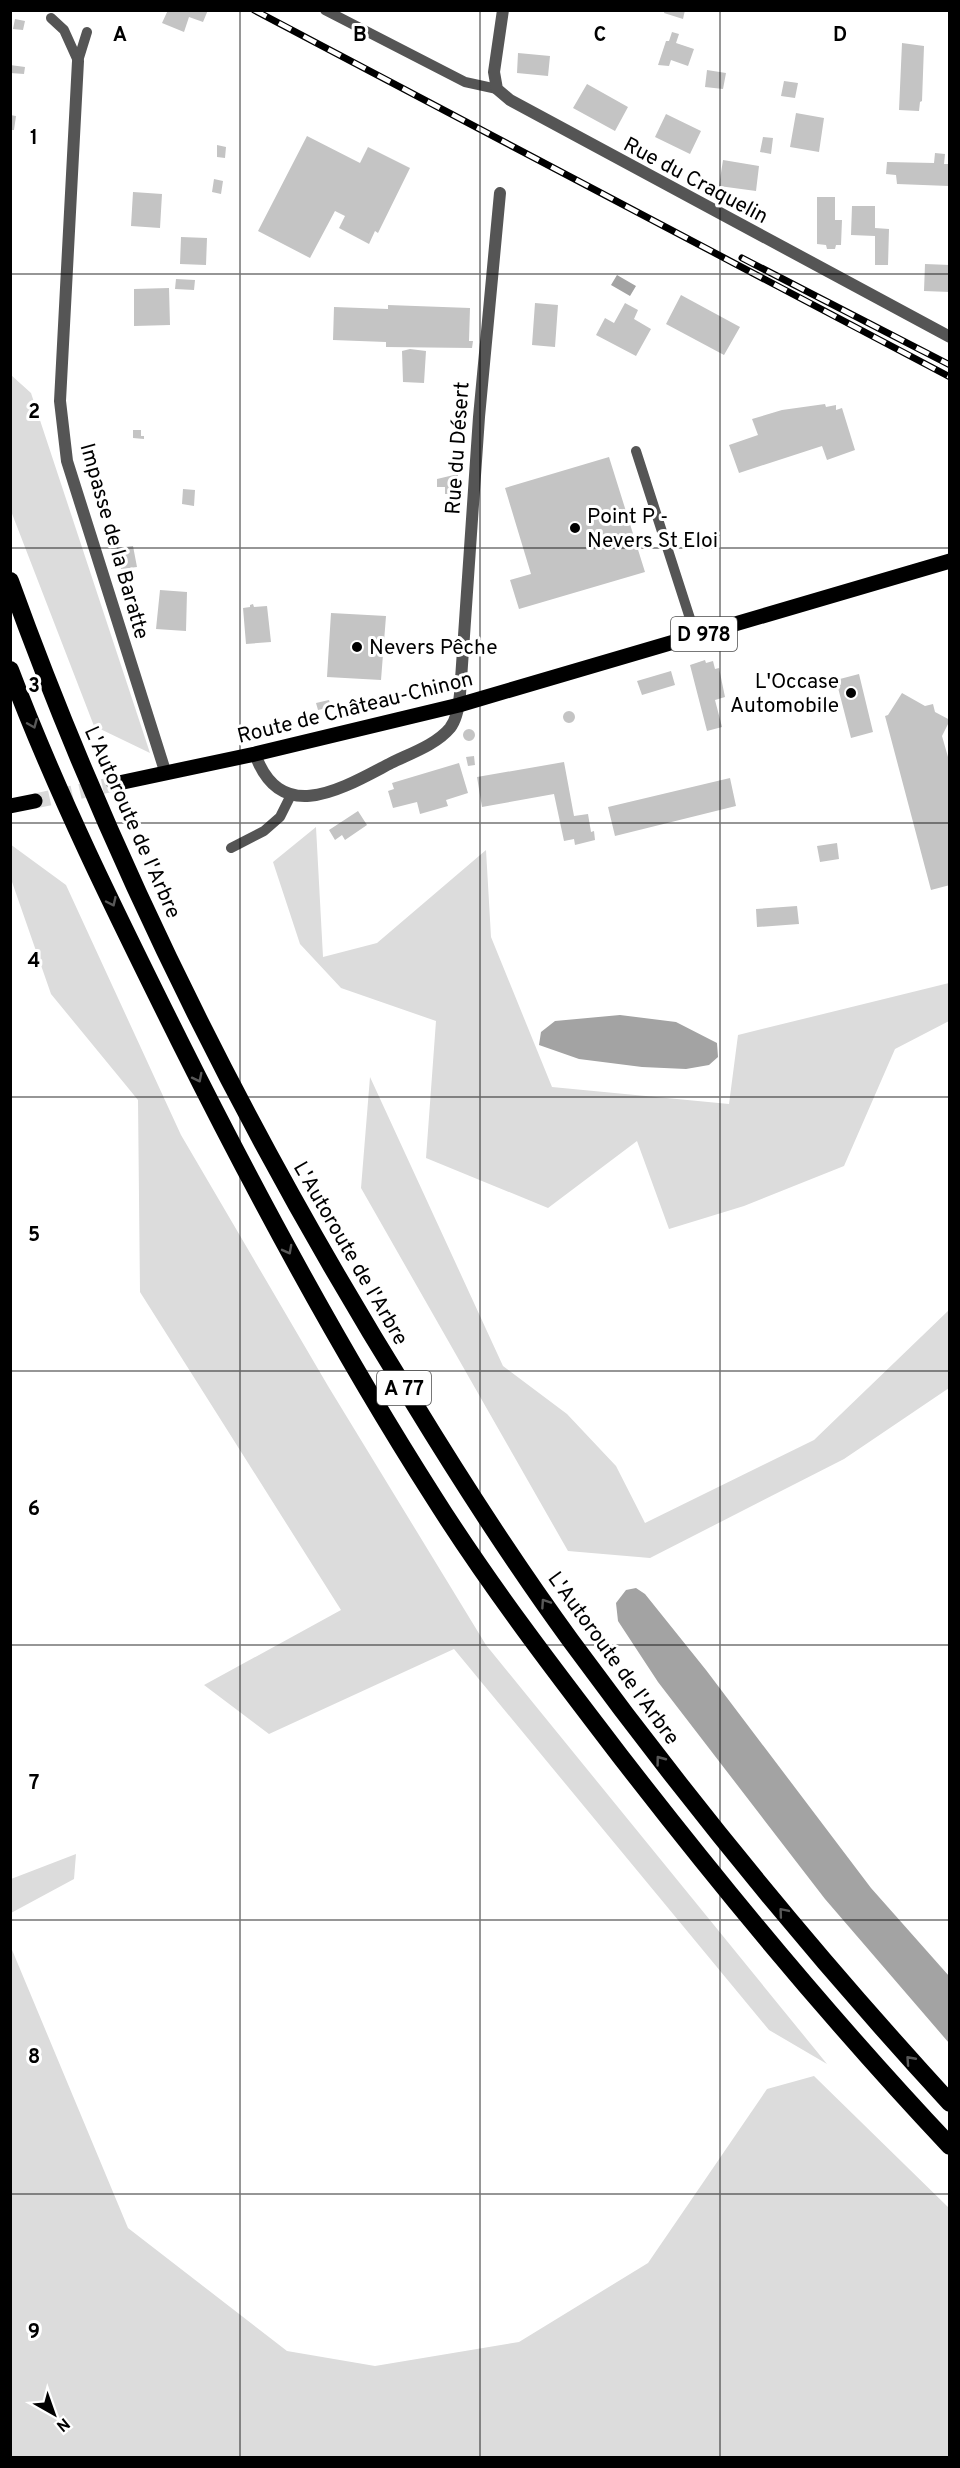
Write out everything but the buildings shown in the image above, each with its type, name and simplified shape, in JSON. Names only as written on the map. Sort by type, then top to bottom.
[{"type":"highway","name":"L'Autoroute de l'Arbre","points":[[10,581],[76,752],[176,972],[268,1155],[370,1333],[464,1484],[569,1638],[687,1796],[872,2017],[950,2103]]},
{"type":"highway","name":"A 77","points":[[10,670],[84,843],[141,964],[225,1131],[296,1265],[434,1498],[545,1659],[678,1831],[799,1979],[950,2146]]},
{"type":"main road","name":"Route de Château-Chinon","points":[[114,784],[255,754],[459,705],[950,561]]},
{"type":"main road","points":[[10,806],[35,801]]},
{"type":"street","points":[[497,89],[494,72],[503,10]]},
{"type":"street","name":"Impasse de la Baratte","points":[[78,61],[60,401],[68,461],[166,774]]},
{"type":"street","name":"Rue du Craquelin","points":[[497,89],[520,106],[950,337]]},
{"type":"street","name":"Rue du Désert","points":[[459,705],[479,417],[500,194]]},
{"type":"street","points":[[255,754],[261,771],[272,785],[291,795],[315,797],[338,791],[437,739],[454,723],[459,705]]},
{"type":"lane","points":[[325,10],[465,82],[497,89]]},
{"type":"lane","points":[[51,18],[64,30],[78,61]]},
{"type":"lane","points":[[78,61],[87,32]]},
{"type":"lane","points":[[636,451],[696,636]]},
{"type":"lane","points":[[231,848],[264,831],[280,817],[291,795]]},
{"type":"shaded area","points":[[617,275],[636,286],[630,296],[611,285]]},
{"type":"shaded area","points":[[11,375],[31,393],[150,753],[94,726],[11,511]]},
{"type":"shaded area","points":[[316,827],[323,957],[377,943],[486,850],[491,937],[552,1087],[729,1104],[738,1035],[949,983],[949,1021],[895,1049],[844,1166],[744,1206],[669,1229],[637,1141],[548,1208],[426,1158],[436,1021],[341,988],[300,944],[273,862]]},
{"type":"shaded area","points":[[10,844],[66,885],[181,1135],[328,1386],[486,1645],[827,2064],[769,2030],[454,1649],[269,1734],[204,1685],[341,1610],[140,1292],[138,1100],[51,994],[11,879]]},
{"type":"shaded area","points":[[620,1015],[676,1022],[717,1043],[718,1057],[709,1065],[686,1069],[642,1067],[579,1059],[539,1045],[541,1032],[555,1021]]},
{"type":"shaded area","points":[[370,1077],[503,1366],[567,1414],[616,1466],[645,1523],[814,1440],[949,1310],[949,1388],[844,1459],[650,1558],[568,1551],[361,1188]]},
{"type":"shaded area","points":[[636,1588],[645,1594],[706,1670],[871,1888],[949,1976],[949,2043],[825,1899],[658,1682],[618,1621],[616,1603],[626,1590]]},
{"type":"shaded area","points":[[76,1854],[74,1879],[11,1913],[11,1879]]},
{"type":"shaded area","points":[[10,1945],[128,2228],[287,2351],[375,2366],[519,2342],[648,2263],[767,2089],[814,2076],[949,2208],[949,2457],[11,2457]]},
{"type":"tunnel","points":[[35,801],[114,784]]},
{"type":"railway","points":[[254,10],[950,377]]},
{"type":"railway","points":[[742,258],[950,365]]},
{"type":"place","name":"Point P - Nevers St Eloi","points":[[575,528]]},
{"type":"place","name":"Nevers Pêche","points":[[357,647]]},
{"type":"place","name":"L'Occase Automobile","points":[[851,693]]}]
